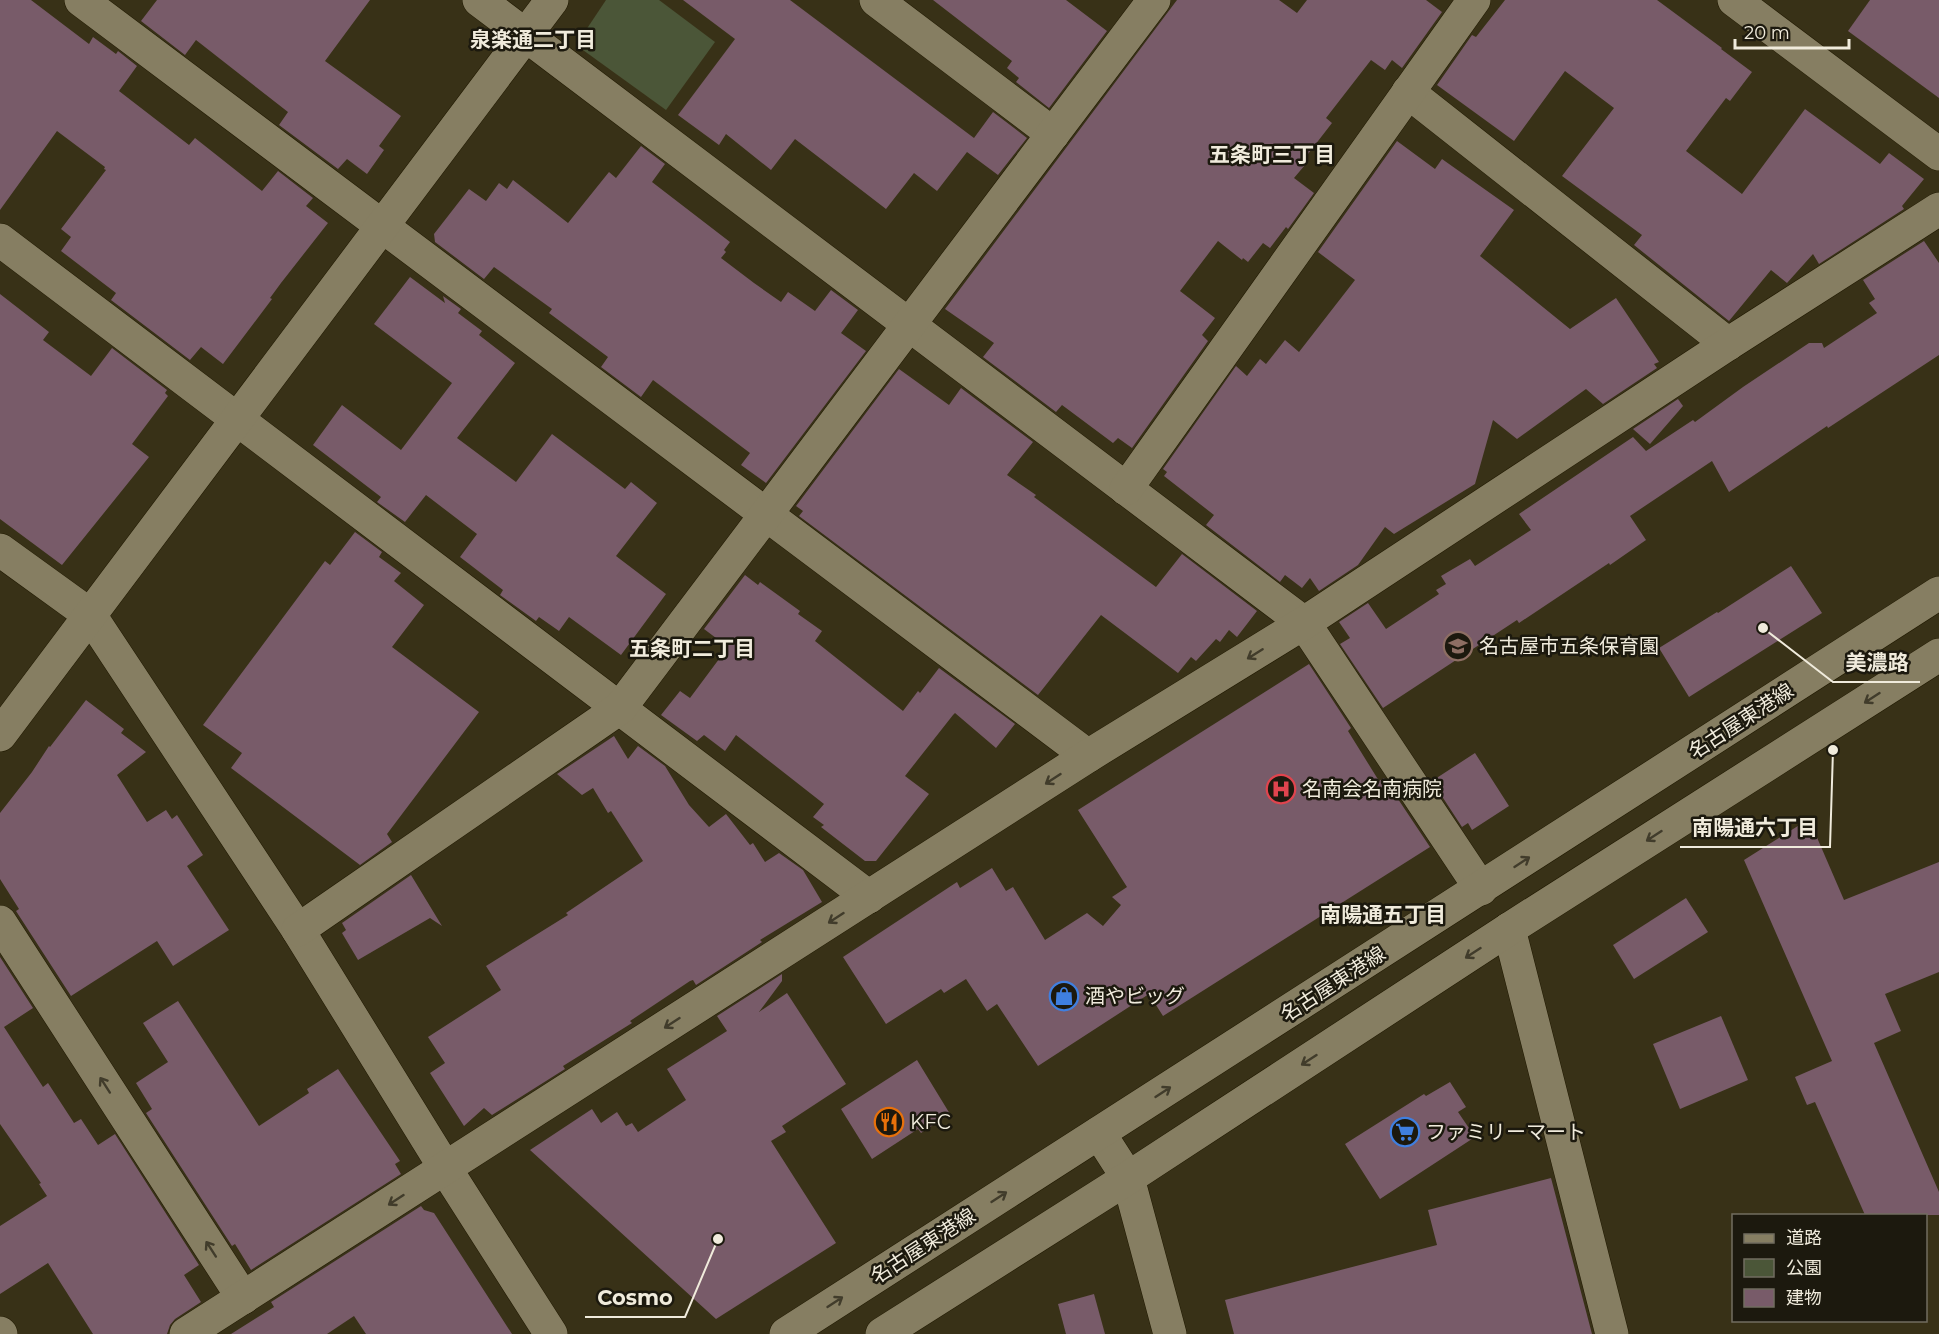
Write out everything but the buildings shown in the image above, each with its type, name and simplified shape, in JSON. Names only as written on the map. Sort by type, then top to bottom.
[{"type":"street","points":[[81,0],[1088,756]]},
{"type":"street","points":[[479,0],[1304,623],[1481,889]]},
{"type":"street","points":[[0,735],[552,0]]},
{"type":"street","points":[[876,0],[1053,134]]},
{"type":"street","points":[[298,930],[620,708],[1154,0]]},
{"type":"street","points":[[1126,489],[1474,0]]},
{"type":"street","points":[[1734,0],[1939,154]]},
{"type":"street","points":[[1408,92],[1728,344]]},
{"type":"street","points":[[186,1334],[1088,756],[1304,623],[1728,344],[1939,209]]},
{"type":"street","points":[[0,240],[870,897]]},
{"type":"street","points":[[0,550],[90,615],[298,930],[551,1334]]},
{"type":"street","name":"名古屋東港線","points":[[786,1334],[1939,593]]},
{"type":"street","points":[[882,1334],[1128,1178],[1509,929],[1939,655]]},
{"type":"street","points":[[0,922],[243,1298]]},
{"type":"street","points":[[1509,929],[1612,1334]]},
{"type":"street","points":[[1099,1133],[1128,1178],[1170,1334]]},
{"type":"green space","points":[[606,0],[659,0],[715,42],[666,110],[576,45]]},
{"type":"place","name":"美濃路","points":[[1763,628]]},
{"type":"place","name":"名古屋市五条保育園","points":[[1458,646]]},
{"type":"place","name":"南陽通六丁目","points":[[1833,750]]},
{"type":"place","name":"名南会名南病院","points":[[1281,789]]},
{"type":"place","name":"酒やビッグ","points":[[1064,996]]},
{"type":"place","name":"KFC","points":[[889,1122]]},
{"type":"place","name":"ファミリーマート","points":[[1405,1132]]},
{"type":"place","name":"Cosmo","points":[[718,1239]]},
{"type":"district","name":"泉楽通二丁目","points":[[533,39]]},
{"type":"district","name":"五条町三丁目","points":[[1272,154]]},
{"type":"district","name":"五条町二丁目","points":[[692,648]]},
{"type":"district","name":"南陽通五丁目","points":[[1383,914]]}]
